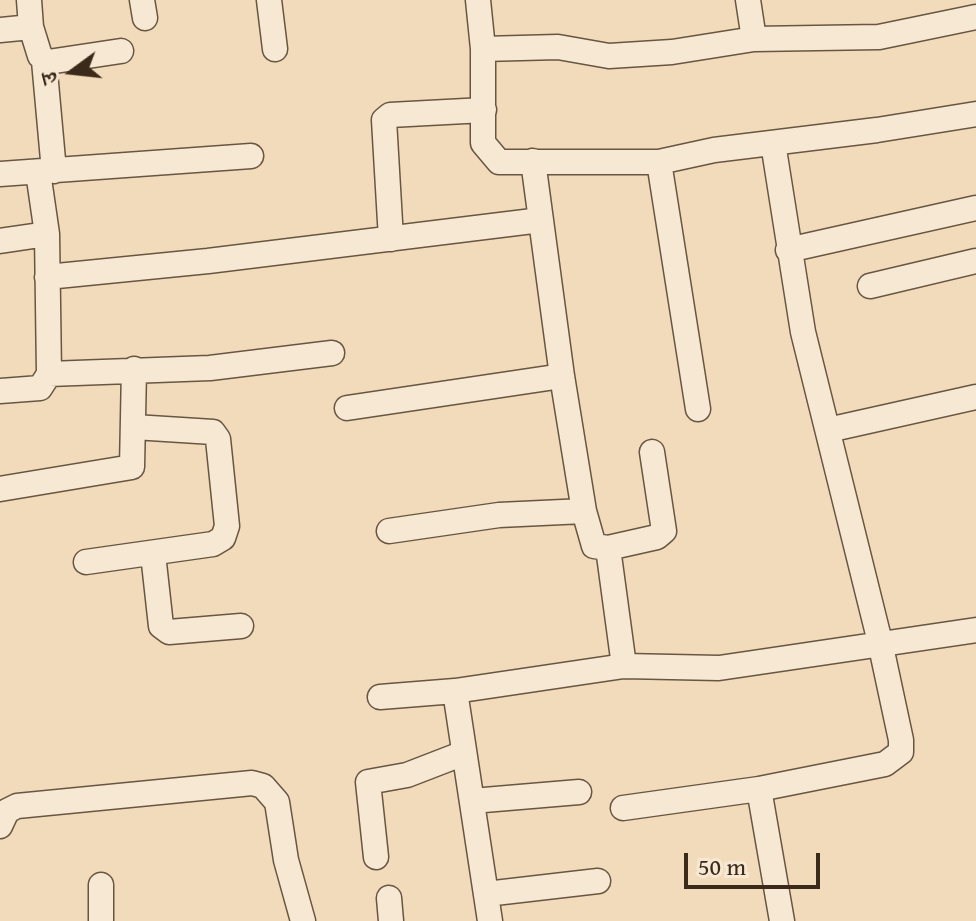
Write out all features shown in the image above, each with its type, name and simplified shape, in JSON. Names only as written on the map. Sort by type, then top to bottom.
[{"type":"street","points":[[0,391],[40,388],[49,374],[44,61],[31,27],[29,0]]},
{"type":"street","points":[[269,0],[275,49]]},
{"type":"street","points":[[478,0],[483,49],[483,143],[499,162],[659,162],[714,150],[976,114]]},
{"type":"street","points":[[748,0],[754,39]]},
{"type":"street","points":[[483,49],[558,47],[609,56],[672,52],[754,39],[879,37],[976,17]]},
{"type":"street","points":[[0,30],[31,27]]},
{"type":"street","points":[[44,61],[121,51]]},
{"type":"street","points":[[391,239],[384,120],[390,115],[484,110]]},
{"type":"street","points":[[623,808],[759,789],[885,764],[901,752],[880,642],[803,332],[773,143]]},
{"type":"street","points":[[0,174],[251,156]]},
{"type":"street","points":[[533,161],[562,376],[584,511],[594,546],[608,548],[657,537],[664,531],[652,452]]},
{"type":"street","points":[[659,162],[698,409]]},
{"type":"street","points":[[788,250],[976,208]]},
{"type":"street","points":[[47,277],[541,220]]},
{"type":"street","points":[[0,241],[47,234]]},
{"type":"street","points":[[870,286],[976,261]]},
{"type":"street","points":[[49,374],[210,368],[332,353]]},
{"type":"street","points":[[0,489],[132,467],[134,369]]},
{"type":"street","points":[[347,408],[562,376]]},
{"type":"street","points":[[828,430],[976,397]]},
{"type":"street","points":[[86,562],[213,544],[223,538],[227,526],[218,439],[205,429],[134,427]]},
{"type":"street","points":[[389,531],[499,515],[584,511]]},
{"type":"street","points":[[608,548],[624,666]]},
{"type":"street","points":[[153,554],[161,626],[169,632],[241,626]]},
{"type":"street","points":[[380,697],[455,691],[624,666],[719,668],[976,630]]},
{"type":"street","points":[[455,691],[490,921]]},
{"type":"street","points":[[376,857],[368,782],[407,775],[464,753]]},
{"type":"street","points":[[0,826],[7,811],[17,806],[252,783],[263,786],[277,802],[286,860],[303,921]]},
{"type":"street","points":[[759,789],[782,921]]},
{"type":"street","points":[[472,801],[579,792]]},
{"type":"street","points":[[486,894],[598,881]]},
{"type":"street","points":[[101,885],[101,921]]}]
